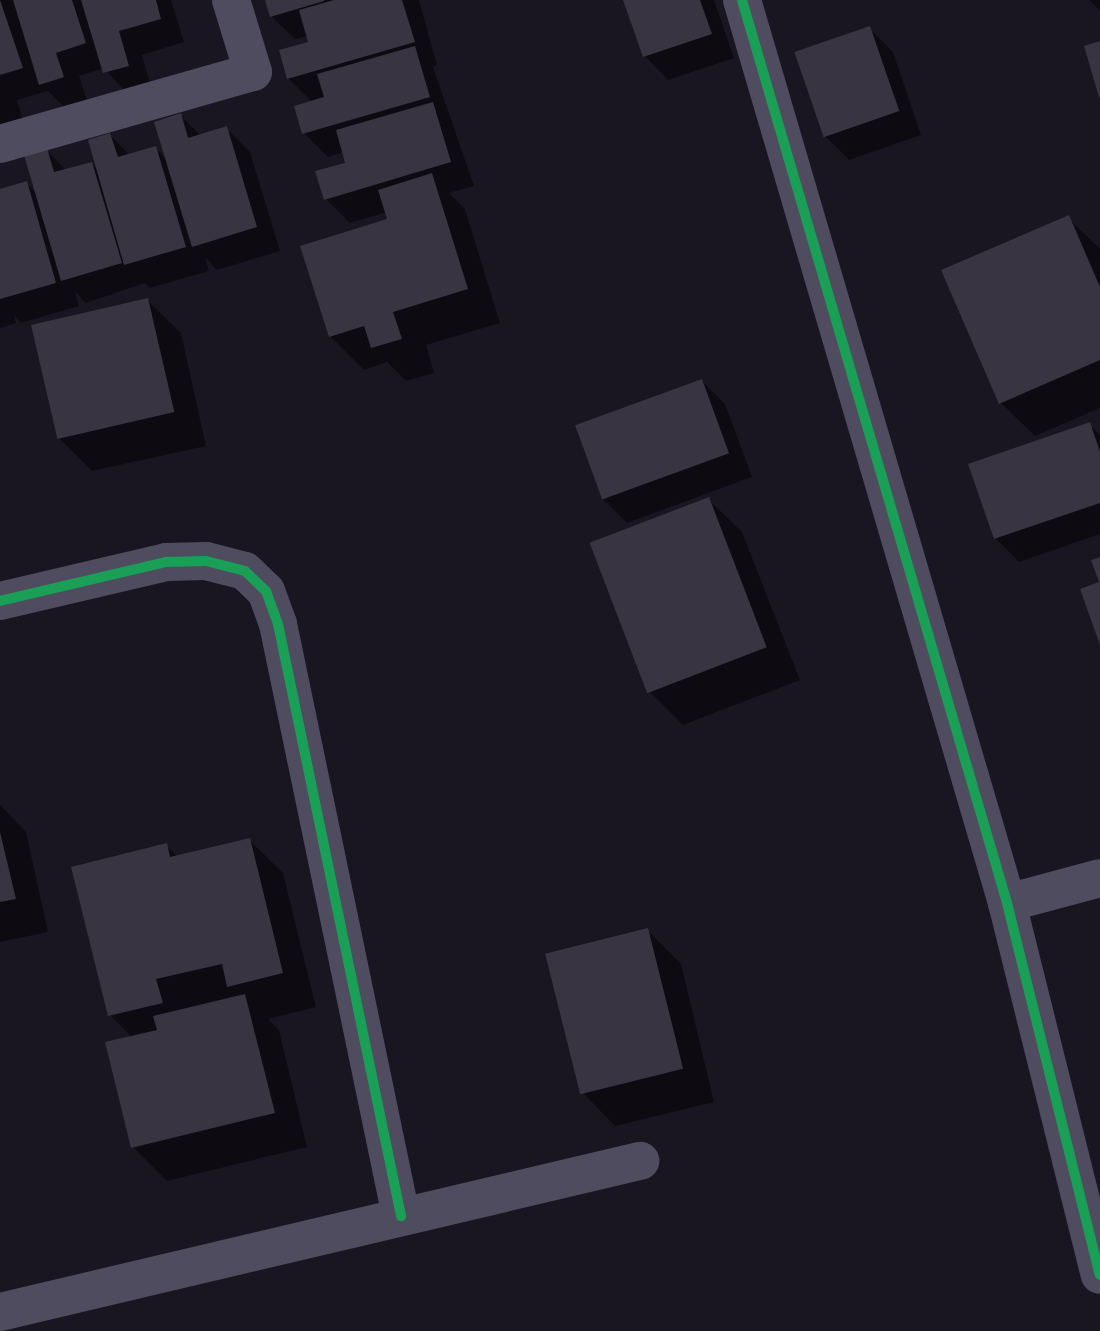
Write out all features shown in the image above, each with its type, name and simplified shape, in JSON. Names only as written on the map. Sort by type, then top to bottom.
[{"type":"street","points":[[0,144],[253,72],[232,0]]},
{"type":"street","points":[[742,0],[1007,902],[1100,1275]]},
{"type":"street","points":[[0,601],[166,562],[206,561],[245,571],[267,591],[278,624],[401,1216]]},
{"type":"street","points":[[1007,902],[1100,877]]},
{"type":"street","points":[[0,1312],[640,1161]]},
{"type":"building","points":[[0,0],[23,68],[0,75]]},
{"type":"building","points":[[13,0],[72,0],[86,43],[56,53],[64,77],[39,85]]},
{"type":"building","points":[[81,0],[156,0],[161,19],[119,31],[129,66],[103,73]]},
{"type":"building","points":[[265,0],[324,0],[324,1],[270,17]]},
{"type":"building","points":[[334,0],[402,0],[415,42],[287,79],[279,50],[308,42],[299,10]]},
{"type":"building","points":[[623,0],[700,0],[712,34],[643,57]]},
{"type":"building","points":[[870,26],[899,111],[824,137],[794,52]]},
{"type":"building","points":[[1100,41],[1100,97],[1099,97],[1084,46]]},
{"type":"building","points":[[415,46],[430,97],[302,134],[294,106],[324,97],[317,74]]},
{"type":"building","points":[[433,102],[451,162],[324,200],[315,171],[345,163],[336,130]]},
{"type":"building","points":[[181,113],[188,138],[227,126],[257,227],[192,247],[154,122]]},
{"type":"building","points":[[110,133],[118,157],[156,146],[186,247],[124,265],[88,140]]},
{"type":"building","points":[[47,148],[54,172],[92,162],[122,263],[61,281],[24,155]]},
{"type":"building","points":[[432,173],[468,289],[393,312],[402,339],[371,348],[364,326],[329,337],[300,246],[387,219],[378,190]]},
{"type":"building","points":[[27,181],[56,283],[0,299],[0,189]]},
{"type":"building","points":[[1069,215],[1100,287],[1100,360],[999,404],[941,270]]},
{"type":"building","points":[[148,298],[174,412],[57,439],[31,325]]},
{"type":"building","points":[[702,379],[729,453],[602,499],[575,425]]},
{"type":"building","points":[[1090,422],[1100,452],[1100,503],[994,539],[968,464]]},
{"type":"building","points":[[709,497],[767,647],[647,693],[590,543]]},
{"type":"building","points":[[1100,557],[1100,645],[1080,589],[1099,582],[1091,560]]},
{"type":"building","points":[[0,832],[16,899],[0,902]]},
{"type":"building","points":[[250,838],[283,973],[227,987],[222,964],[156,979],[163,1003],[108,1016],[71,867],[167,843],[170,857]]},
{"type":"building","points":[[648,928],[683,1069],[580,1094],[545,954]]},
{"type":"building","points":[[245,994],[275,1113],[131,1148],[105,1042],[157,1030],[153,1016]]},
{"type":"cycle path","points":[[742,0],[1007,903],[1100,1275]]},
{"type":"cycle path","points":[[0,601],[166,562],[206,561],[245,571],[266,591],[278,624],[401,1216]]}]
